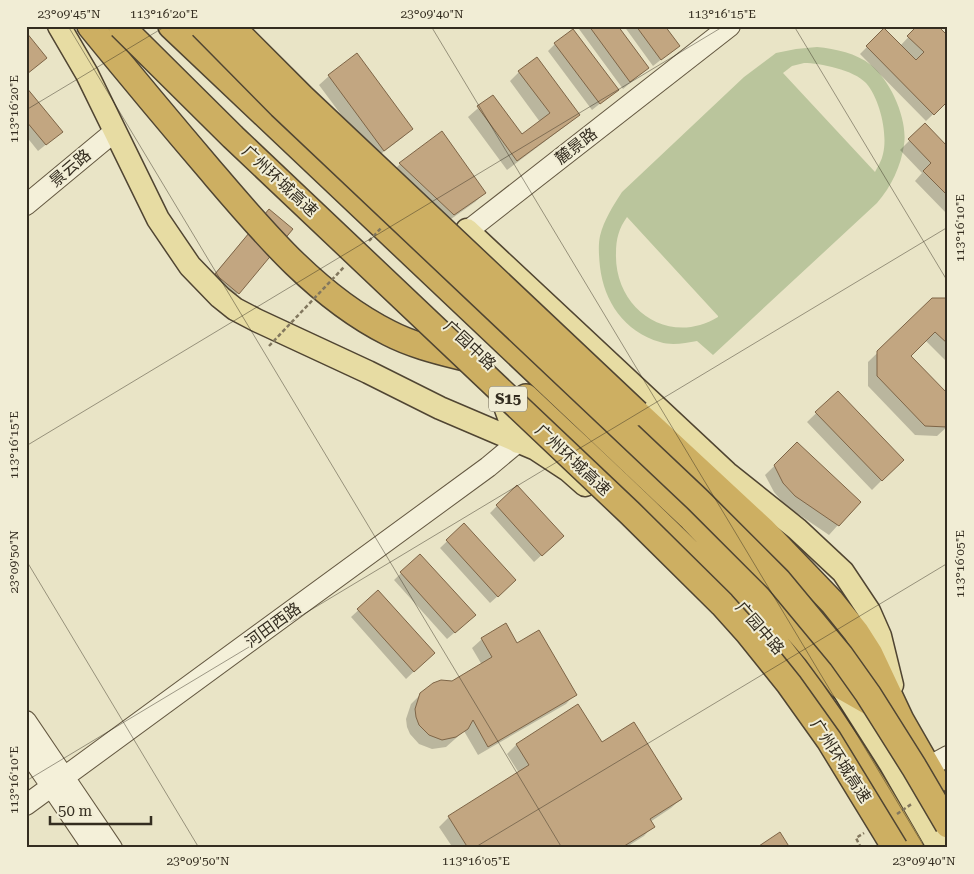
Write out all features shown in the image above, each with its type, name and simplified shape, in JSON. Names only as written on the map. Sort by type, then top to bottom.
[{"type":"highway","points":[[90,26],[259,227],[326,291],[357,315],[390,334],[423,347],[490,365]]},
{"type":"highway","points":[[111,26],[120,35],[184,76]]},
{"type":"highway","name":"广州环城高速","points":[[121,26],[233,137],[630,513],[722,604],[783,677],[829,740],[895,848]]},
{"type":"highway","name":"广园中路","points":[[170,26],[692,519],[750,578],[816,652],[841,686]]},
{"type":"highway","points":[[202,26],[281,106],[670,473],[778,580],[842,656],[914,766],[948,825]]},
{"type":"highway","points":[[230,26],[302,97],[764,530],[832,602],[856,632],[870,654],[901,720],[938,762],[948,802]]},
{"type":"highway","name":"广园中路","points":[[184,76],[621,486],[751,616],[801,676],[846,739],[911,848]]},
{"type":"highway","points":[[841,686],[901,720]]},
{"type":"main road","points":[[59,26],[87,74],[158,219],[190,266],[220,297],[235,309],[256,320],[440,408],[550,456],[568,470],[634,530],[723,622],[794,708],[841,779],[882,848]]},
{"type":"main road","name":"广园中路","points":[[135,26],[184,76]]},
{"type":"main road","points":[[211,26],[294,107],[591,384],[679,470],[702,495],[733,543],[750,578]]},
{"type":"main road","points":[[467,230],[727,473],[797,529],[843,572],[869,611],[880,636],[901,720],[909,794]]},
{"type":"main road","points":[[490,365],[518,442]]},
{"type":"main road","points":[[591,384],[619,450]]},
{"type":"main road","points":[[621,486],[634,530]]},
{"type":"main road","name":"广园中路","points":[[841,686],[909,794],[940,848]]},
{"type":"main road","points":[[794,708],[846,739]]},
{"type":"street","name":"麓景路","points":[[426,269],[467,230],[730,26]]},
{"type":"street","name":"景云路","points":[[26,205],[114,132]]},
{"type":"street","name":"河田西路","points":[[26,805],[488,467],[518,442]]},
{"type":"street","points":[[26,720],[92,848]]},
{"type":"street","points":[[26,749],[58,782],[112,848]]},
{"type":"path","points":[[369,241],[382,227]]},
{"type":"path","points":[[270,346],[349,262]]},
{"type":"green space","points":[[817,47],[838,50],[852,55],[871,65],[885,81],[901,113],[905,135],[898,168],[891,183],[877,203],[713,355],[697,341],[669,344],[647,337],[636,331],[618,314],[611,303],[602,280],[599,240],[609,213],[622,192],[744,77],[776,53]],"holes":[[[804,63],[819,64],[854,74],[861,78],[871,90],[879,107],[884,127],[884,146],[881,161],[875,172],[783,73],[792,66]],[[627,217],[718,316],[718,317],[699,325],[681,328],[664,325],[648,317],[634,306],[624,291],[618,273],[616,253],[618,234]]]},
{"type":"building","points":[[589,26],[618,26],[649,68],[630,82]]},
{"type":"building","points":[[636,26],[665,26],[680,46],[661,60]]},
{"type":"building","points":[[917,26],[938,26],[948,36],[948,101],[934,115],[866,46],[884,28],[916,60],[924,52],[907,36]]},
{"type":"building","points":[[573,29],[619,90],[600,104],[554,43]]},
{"type":"building","points":[[26,32],[47,58],[27,74],[26,73]]},
{"type":"building","points":[[357,53],[413,129],[384,151],[328,75]]},
{"type":"building","points":[[537,57],[580,115],[517,161],[477,106],[493,95],[522,134],[550,113],[518,71]]},
{"type":"building","points":[[26,87],[63,132],[46,145],[26,121]]},
{"type":"building","points":[[925,123],[948,147],[948,196],[923,171],[931,163],[908,139]]},
{"type":"building","points":[[442,131],[486,193],[454,215],[399,163]]},
{"type":"building","points":[[269,209],[293,229],[239,294],[215,274]]},
{"type":"building","points":[[932,298],[948,298],[948,344],[935,332],[911,356],[948,394],[947,427],[925,426],[877,376],[877,351]]},
{"type":"building","points":[[838,391],[904,460],[882,481],[815,412]]},
{"type":"building","points":[[797,442],[861,502],[839,526],[795,496],[783,483],[774,465]]},
{"type":"building","points":[[517,485],[564,536],[542,556],[496,505]]},
{"type":"building","points":[[464,523],[516,580],[498,597],[446,540]]},
{"type":"building","points":[[420,554],[476,615],[455,633],[400,572]]},
{"type":"building","points":[[378,590],[435,653],[414,672],[357,609]]},
{"type":"building","points":[[506,623],[517,643],[539,630],[577,695],[488,747],[473,720],[468,729],[456,737],[442,740],[429,735],[419,725],[416,717],[415,709],[420,693],[433,683],[441,680],[452,681],[492,657],[481,638]]},
{"type":"building","points":[[578,704],[602,742],[634,722],[682,799],[650,819],[655,827],[621,848],[468,848],[448,816],[529,765],[516,744]]},
{"type":"building","points":[[780,832],[790,848],[756,848]]}]
